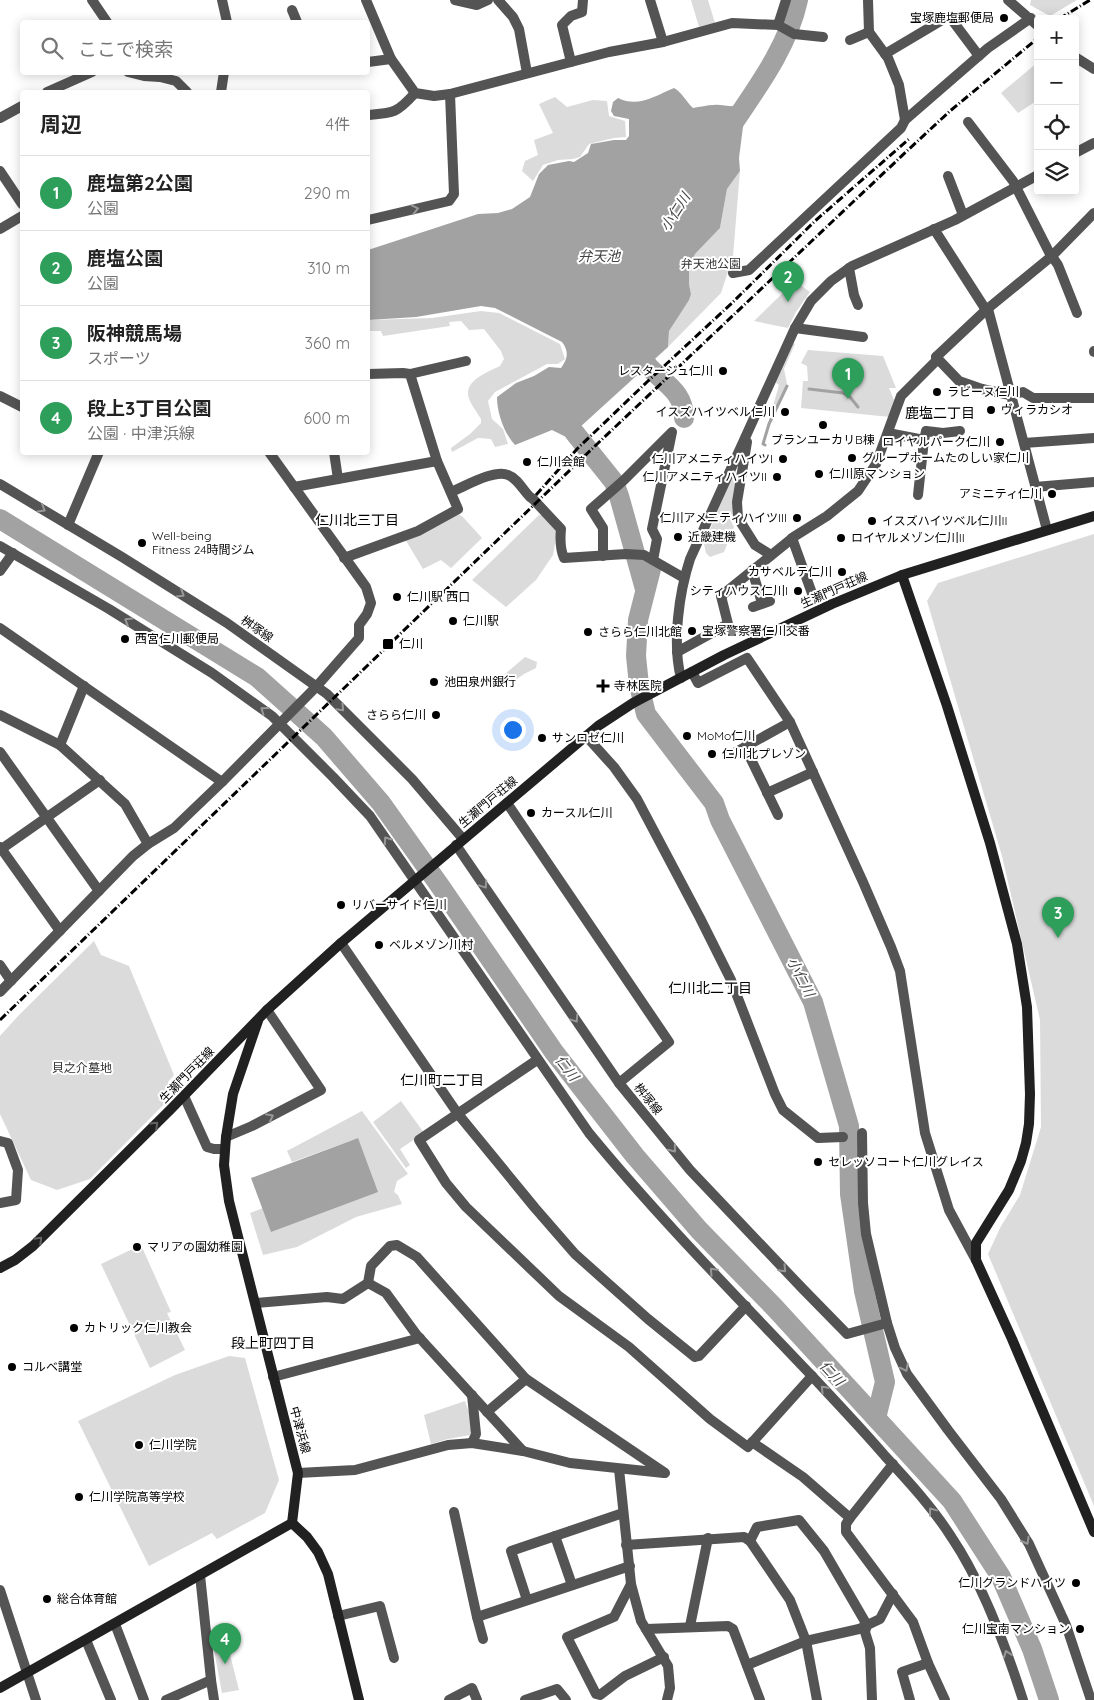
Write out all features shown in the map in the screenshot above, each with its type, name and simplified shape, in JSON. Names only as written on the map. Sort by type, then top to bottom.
[{"type":"street","points":[[92,0],[106,20]]},
{"type":"street","points":[[222,0],[227,20]]},
{"type":"street","points":[[366,0],[391,59],[415,94],[434,96],[450,94],[609,52],[663,42],[732,23],[778,25],[793,34],[823,37]]},
{"type":"street","points":[[455,0],[477,5],[488,0]]},
{"type":"street","points":[[498,0],[514,17],[519,29],[527,73]]},
{"type":"street","points":[[571,62],[562,25],[571,16],[582,12],[583,0]]},
{"type":"street","points":[[650,0],[663,42]]},
{"type":"street","points":[[778,25],[786,0]]},
{"type":"street","points":[[868,0],[869,32],[885,54],[899,85],[905,120]]},
{"type":"street","points":[[733,273],[749,270],[796,224],[901,128],[905,120],[979,56],[1034,22],[1008,0]]},
{"type":"street","points":[[292,10],[296,20]]},
{"type":"street","points":[[885,54],[949,16],[979,56]]},
{"type":"street","points":[[850,40],[869,32]]},
{"type":"street","points":[[370,62],[391,59]]},
{"type":"street","points":[[1079,60],[1094,69]]},
{"type":"street","points":[[52,90],[85,75]]},
{"type":"street","points":[[140,75],[176,81],[185,90]]},
{"type":"street","points":[[221,90],[224,75]]},
{"type":"street","points":[[370,115],[392,113],[402,108],[415,94]]},
{"type":"street","points":[[370,220],[449,201],[454,194],[450,94]]},
{"type":"street","points":[[0,118],[20,107]]},
{"type":"street","points":[[968,122],[1016,186],[1058,265],[1077,313]]},
{"type":"street","points":[[1079,152],[1094,143]]},
{"type":"street","points":[[0,171],[20,201]]},
{"type":"street","points":[[948,176],[963,215]]},
{"type":"street","points":[[681,678],[677,663],[677,652],[678,624],[684,578],[707,520],[795,328],[811,301],[831,281],[849,268],[963,215],[1034,177]]},
{"type":"street","points":[[677,652],[728,624],[721,596],[792,538],[827,516],[858,491],[876,464],[901,396],[936,361],[936,357],[987,310],[1052,256],[1094,213]]},
{"type":"street","points":[[0,229],[20,217]]},
{"type":"street","points":[[934,229],[987,310],[1047,530]]},
{"type":"street","points":[[849,268],[854,295],[858,305]]},
{"type":"street","points":[[795,328],[863,337]]},
{"type":"street","points":[[936,357],[959,381],[982,389],[1010,394],[1023,392],[1033,398],[1094,398]]},
{"type":"street","points":[[370,374],[410,374],[466,361]]},
{"type":"street","points":[[344,558],[418,531],[458,509],[437,461],[410,374]]},
{"type":"street","points":[[0,396],[20,406]]},
{"type":"street","points":[[918,495],[926,431],[943,433],[960,431]]},
{"type":"street","points":[[603,556],[603,528],[591,509],[624,480],[672,432],[652,530],[657,540],[648,557]]},
{"type":"street","points":[[748,432],[737,502],[738,518],[755,545],[771,556]]},
{"type":"street","points":[[888,433],[924,440]]},
{"type":"street","points":[[1024,443],[1094,438]]},
{"type":"street","points":[[68,525],[98,455]]},
{"type":"street","points":[[0,992],[133,856],[174,828],[222,782],[315,688],[360,638],[359,625],[367,614],[371,603],[366,587],[271,455]]},
{"type":"street","points":[[334,455],[338,478]]},
{"type":"street","points":[[294,486],[437,461]]},
{"type":"street","points":[[452,492],[483,478],[500,473],[507,474],[514,478],[561,530],[564,558],[626,554],[648,557],[684,578]]},
{"type":"street","points":[[1035,487],[1094,482]]},
{"type":"street","name":"桝塚線","points":[[0,484],[227,623],[334,700],[412,779],[619,1083],[690,1170],[847,1334],[885,1323]]},
{"type":"street","name":"生瀬門戸荘線","points":[[0,1268],[15,1260],[33,1246],[184,1096],[267,1010],[341,943],[598,726],[649,694],[755,639],[832,604],[902,575],[1094,516]]},
{"type":"street","points":[[792,538],[814,599]]},
{"type":"street","points":[[0,546],[109,609],[212,672],[281,723],[370,816],[418,878],[537,1060],[589,1133],[623,1174],[893,1464],[919,1493],[953,1538],[981,1591],[1006,1650],[1023,1700]]},
{"type":"street","points":[[0,571],[13,553]]},
{"type":"street","points":[[752,570],[762,604]]},
{"type":"street","points":[[902,575],[947,706],[990,843],[1017,944],[1027,1008],[1030,1094],[1026,1143],[1021,1161],[1008,1190],[976,1244],[976,1260]]},
{"type":"street","points":[[0,628],[222,782]]},
{"type":"street","points":[[692,672],[698,683],[747,658],[790,722],[863,882],[900,970],[925,1133],[949,1210],[976,1260],[1012,1339],[1094,1532]]},
{"type":"street","points":[[60,745],[84,686]]},
{"type":"street","points":[[0,715],[60,745],[125,804],[148,844]]},
{"type":"street","points":[[734,753],[790,722]]},
{"type":"street","points":[[586,736],[614,767],[637,799],[700,918],[731,980],[783,1110],[818,1138],[843,1136]]},
{"type":"street","points":[[745,747],[778,815]]},
{"type":"street","points":[[0,752],[99,891]]},
{"type":"street","points":[[767,793],[813,772]]},
{"type":"street","points":[[60,931],[0,849],[100,780]]},
{"type":"street","points":[[507,803],[669,1042],[619,1083]]},
{"type":"street","points":[[341,943],[458,1114],[575,1254],[648,1319],[695,1357],[699,1356],[746,1306]]},
{"type":"street","points":[[0,965],[12,981]]},
{"type":"street","points":[[226,1138],[321,1090],[267,1010]]},
{"type":"street","name":"中津浜線","points":[[259,1018],[233,1094],[224,1149],[224,1165],[229,1201],[298,1473],[292,1523]]},
{"type":"street","points":[[227,1052],[234,1049],[241,1050],[247,1054]]},
{"type":"street","points":[[537,1060],[420,1140],[446,1183],[466,1207],[559,1296],[629,1348],[710,1419],[748,1448],[812,1376]]},
{"type":"street","points":[[184,1096],[207,1147],[224,1149]]},
{"type":"street","points":[[862,1133],[863,1203],[866,1234],[885,1323],[895,1348],[907,1374],[1001,1499],[1029,1544],[1066,1625],[1091,1700]]},
{"type":"street","points":[[0,1141],[8,1143],[18,1170],[16,1200],[0,1202]]},
{"type":"street","points":[[256,1303],[326,1297],[343,1299],[368,1283],[371,1266],[390,1246],[397,1245],[417,1257],[526,1379],[665,1473],[570,1463],[523,1451],[472,1443],[448,1445],[355,1470],[298,1473]]},
{"type":"street","points":[[368,1283],[386,1293],[420,1338],[523,1451]]},
{"type":"street","points":[[274,1378],[420,1338]]},
{"type":"street","points":[[487,1412],[526,1379]]},
{"type":"street","points":[[472,1396],[476,1434],[472,1443]]},
{"type":"street","points":[[752,1442],[802,1477],[850,1518]]},
{"type":"street","points":[[893,1464],[850,1518],[846,1524],[846,1532],[913,1622],[928,1663],[945,1700]]},
{"type":"street","points":[[619,1469],[631,1584],[641,1622],[668,1666],[670,1688],[667,1700]]},
{"type":"street","points":[[454,1512],[483,1639]]},
{"type":"street","points":[[527,1600],[511,1551],[623,1513]]},
{"type":"street","points":[[750,1541],[757,1527],[799,1520],[824,1551],[867,1625],[865,1632],[870,1648],[872,1700]]},
{"type":"street","points":[[0,1688],[292,1523],[307,1537],[318,1552],[328,1574],[359,1700]]},
{"type":"street","points":[[554,1536],[572,1584]]},
{"type":"street","points":[[626,1545],[708,1538],[744,1537],[750,1541],[790,1600],[806,1642],[817,1700]]},
{"type":"street","points":[[690,1626],[708,1538]]},
{"type":"street","points":[[477,1617],[630,1566]]},
{"type":"street","points":[[200,1575],[214,1700]]},
{"type":"street","points":[[631,1584],[614,1617],[567,1637],[596,1694],[600,1695],[625,1676],[664,1657]]},
{"type":"street","points":[[0,1590],[36,1700]]},
{"type":"street","points":[[747,1665],[806,1642],[859,1629],[880,1619],[893,1594]]},
{"type":"street","points":[[338,1616],[380,1606],[394,1658]]},
{"type":"street","points":[[115,1624],[144,1700]]},
{"type":"street","points":[[646,1629],[690,1626],[728,1626],[733,1629],[760,1700]]},
{"type":"street","points":[[86,1640],[111,1700]]},
{"type":"street","points":[[910,1700],[902,1672],[928,1663]]},
{"type":"street","points":[[166,1700],[211,1680]]},
{"type":"street","points":[[450,1700],[472,1688],[477,1700]]},
{"type":"street","points":[[525,1700],[557,1689],[566,1700]]},
{"type":"green space","points":[[691,0],[708,0],[715,23],[699,27]]},
{"type":"green space","points":[[1031,0],[1077,0],[1052,15],[1030,5]]},
{"type":"green space","points":[[1034,65],[1034,103],[1018,113],[1001,93]]},
{"type":"green space","points":[[555,97],[567,107],[593,100],[607,101],[609,116],[625,121],[626,137],[589,144],[580,157],[558,160],[543,165],[533,181],[522,171],[525,161],[538,155],[534,140],[553,133],[539,104]]},
{"type":"green space","name":"弁天池公園","points":[[740,171],[733,256],[721,293],[668,347],[669,331],[691,294],[689,272],[695,254],[720,228],[727,189]]},
{"type":"green space","points":[[795,281],[810,292],[796,312],[788,328],[754,321]]},
{"type":"green space","points":[[481,311],[499,313],[560,344],[565,359],[558,364],[547,364],[495,392],[488,401],[492,419],[503,429],[508,444],[495,447],[491,439],[478,438],[452,452],[451,448],[481,423],[481,419],[469,400],[468,394],[471,384],[480,376],[500,366],[504,359],[501,351],[484,329],[469,330],[461,321],[449,322],[450,326],[383,336],[381,331],[370,331],[370,320],[432,318]]},
{"type":"green space","points":[[793,343],[795,344],[784,369],[787,384],[762,445],[779,385],[775,382]]},
{"type":"green space","points":[[808,350],[883,356],[896,388],[889,388],[894,400],[890,417],[801,408],[803,381],[808,381],[807,366],[801,363]]},
{"type":"green space","points":[[734,472],[737,473],[731,521],[734,527],[724,552],[710,557],[706,553],[704,544]]},
{"type":"green space","points":[[458,514],[482,538],[451,568],[441,560],[423,569],[405,539]]},
{"type":"green space","points":[[539,515],[542,515],[555,526],[557,533],[553,555],[536,580],[506,607],[472,580]]},
{"type":"green space","points":[[1094,534],[1094,1506],[988,1254],[1000,1228],[1020,1195],[1041,1127],[1040,1020],[1002,856],[927,601],[938,583]]},
{"type":"green space","points":[[525,657],[537,662],[536,668],[511,683],[499,679]]},
{"type":"green space","name":"貝之介墓地","points":[[94,941],[101,955],[129,966],[174,1075],[168,1082],[174,1094],[90,1179],[57,1190],[31,1180],[0,1114],[0,1036]]},
{"type":"green space","points":[[401,1101],[424,1133],[400,1149],[410,1165],[406,1168],[373,1122]]},
{"type":"green space","points":[[362,1111],[408,1174],[397,1181],[394,1192],[398,1195],[402,1204],[356,1217],[297,1247],[263,1255],[250,1213],[263,1208],[271,1231],[358,1138],[292,1162],[287,1151]]},
{"type":"green space","points":[[141,1245],[171,1312],[167,1313],[185,1350],[150,1368],[101,1264]]},
{"type":"green space","points":[[229,1356],[245,1358],[279,1480],[265,1513],[217,1539],[212,1533],[149,1566],[78,1421],[175,1375]]},
{"type":"green space","points":[[465,1401],[473,1424],[470,1435],[431,1444],[424,1415]]},
{"type":"green space","points":[[224,1631],[239,1690],[222,1693],[212,1639]]},
{"type":"water","name":"弁天池","points":[[674,88],[680,92],[693,108],[711,105],[736,106],[743,104],[749,107],[744,119],[739,158],[740,171],[727,189],[720,228],[695,254],[689,272],[691,294],[669,331],[668,347],[568,438],[552,430],[515,445],[502,422],[498,410],[497,397],[516,383],[534,376],[549,367],[561,368],[567,355],[562,342],[495,308],[481,306],[416,317],[370,320],[370,249],[478,214],[498,213],[512,209],[530,197],[539,174],[548,165],[569,161],[574,162],[588,153],[591,144],[626,140],[629,136],[629,119],[614,116],[611,111],[613,102],[618,98],[633,102],[653,97]]},
{"type":"water","points":[[358,1138],[378,1192],[271,1232],[251,1178]]},
{"type":"waterway","name":"小仁川","points":[[730,128],[779,51],[787,34],[798,0]]},
{"type":"waterway","name":"小仁川","points":[[635,342],[649,367],[672,389],[681,401],[684,418]]},
{"type":"waterway","points":[[765,445],[763,444],[769,424],[787,386]]},
{"type":"waterway","points":[[809,389],[843,393],[850,397],[858,407]]},
{"type":"waterway","points":[[574,432],[614,482],[645,589]]},
{"type":"waterway","name":"仁川","points":[[0,519],[257,677],[324,737],[381,803],[554,1052],[635,1156],[699,1230],[775,1308],[952,1501],[1001,1577],[1032,1649],[1049,1700]]},
{"type":"waterway","name":"小仁川","points":[[651,569],[638,620],[636,656],[639,685],[646,714],[714,803],[720,820],[813,1002],[849,1126],[850,1194],[864,1291],[885,1382],[876,1418]]},
{"type":"railway","points":[[1066,15],[1090,0]]},
{"type":"railway","points":[[0,1020],[595,446],[950,111],[1034,41]]},
{"type":"railway","points":[[536,495],[577,449],[732,303],[815,221],[909,139]]},
{"type":"place","name":"宝塚鹿塩郵便局","points":[[1004,18]]},
{"type":"place","name":"鹿塩公園","points":[[788,302]]},
{"type":"place","name":"レスタージュ仁川","points":[[723,371]]},
{"type":"place","name":"ラビーヌ仁川","points":[[937,392]]},
{"type":"place","name":"鹿塩第2公園","points":[[848,399]]},
{"type":"place","name":"ヴィラカシオ","points":[[991,410]]},
{"type":"place","name":"イスズハイツベル仁川","points":[[785,412]]},
{"type":"place","name":"ブランユーカリB棟","points":[[823,425]]},
{"type":"place","name":"ロイヤルパーク仁川","points":[[1000,442]]},
{"type":"place","name":"グループホームたのしい家仁川","points":[[852,458]]},
{"type":"place","name":"仁川アメニティハイツI","points":[[783,459]]},
{"type":"place","name":"仁川会館","points":[[527,462]]},
{"type":"place","name":"仁川原マンション","points":[[819,474]]},
{"type":"place","name":"仁川アメニティハイツII","points":[[777,477]]},
{"type":"place","name":"アミニティ仁川","points":[[1052,494]]},
{"type":"place","name":"仁川アメニティハイツIII","points":[[797,518]]},
{"type":"place","name":"イスズハイツベル仁川II","points":[[872,521]]},
{"type":"place","name":"近畿建機","points":[[678,537]]},
{"type":"place","name":"ロイヤルメゾン仁川II","points":[[841,538]]},
{"type":"place","name":"Well-being Fitness 24時間ジム","points":[[142,543]]},
{"type":"place","name":"カサベルテ仁川","points":[[842,572]]},
{"type":"place","name":"シティハウス仁川I","points":[[798,591]]},
{"type":"place","name":"仁川駅 西口","points":[[397,597]]},
{"type":"place","name":"仁川駅","points":[[453,621]]},
{"type":"place","name":"宝塚警察署仁川交番","points":[[692,631]]},
{"type":"place","name":"さらら仁川北館","points":[[588,632]]},
{"type":"place","name":"西宮仁川郵便局","points":[[125,639]]},
{"type":"place","name":"仁川","points":[[388,644]]},
{"type":"place","name":"池田泉州銀行","points":[[434,682]]},
{"type":"place","name":"寺林医院","points":[[603,686]]},
{"type":"place","name":"さらら仁川","points":[[436,715]]},
{"type":"place","name":"MoMo仁川","points":[[687,736]]},
{"type":"place","name":"サンロゼ仁川","points":[[542,738]]},
{"type":"place","name":"仁川北プレゾン","points":[[712,754]]},
{"type":"place","name":"カースル仁川","points":[[531,813]]},
{"type":"place","name":"リバーサイド仁川","points":[[341,905]]},
{"type":"place","name":"阪神競馬場","points":[[1058,938]]},
{"type":"place","name":"ベルメゾン川村","points":[[379,945]]},
{"type":"place","name":"セレッソコート仁川グレイス","points":[[818,1162]]},
{"type":"place","name":"マリアの園幼稚園","points":[[137,1247]]},
{"type":"place","name":"カトリック仁川教会","points":[[74,1328]]},
{"type":"place","name":"コルベ講堂","points":[[12,1367]]},
{"type":"place","name":"仁川学院","points":[[139,1445]]},
{"type":"place","name":"仁川学院高等学校","points":[[79,1497]]},
{"type":"place","name":"仁川グランドハイツ","points":[[1076,1583]]},
{"type":"place","name":"総合体育館","points":[[47,1599]]},
{"type":"place","name":"仁川宝南マンション","points":[[1080,1629]]},
{"type":"place","name":"段上3丁目公園","points":[[225,1664]]},
{"type":"district","name":"鹿塩二丁目","points":[[940,413]]},
{"type":"district","name":"仁川北三丁目","points":[[357,520]]},
{"type":"district","name":"仁川北二丁目","points":[[710,988]]},
{"type":"district","name":"仁川町二丁目","points":[[442,1080]]},
{"type":"district","name":"段上町四丁目","points":[[273,1343]]}]
